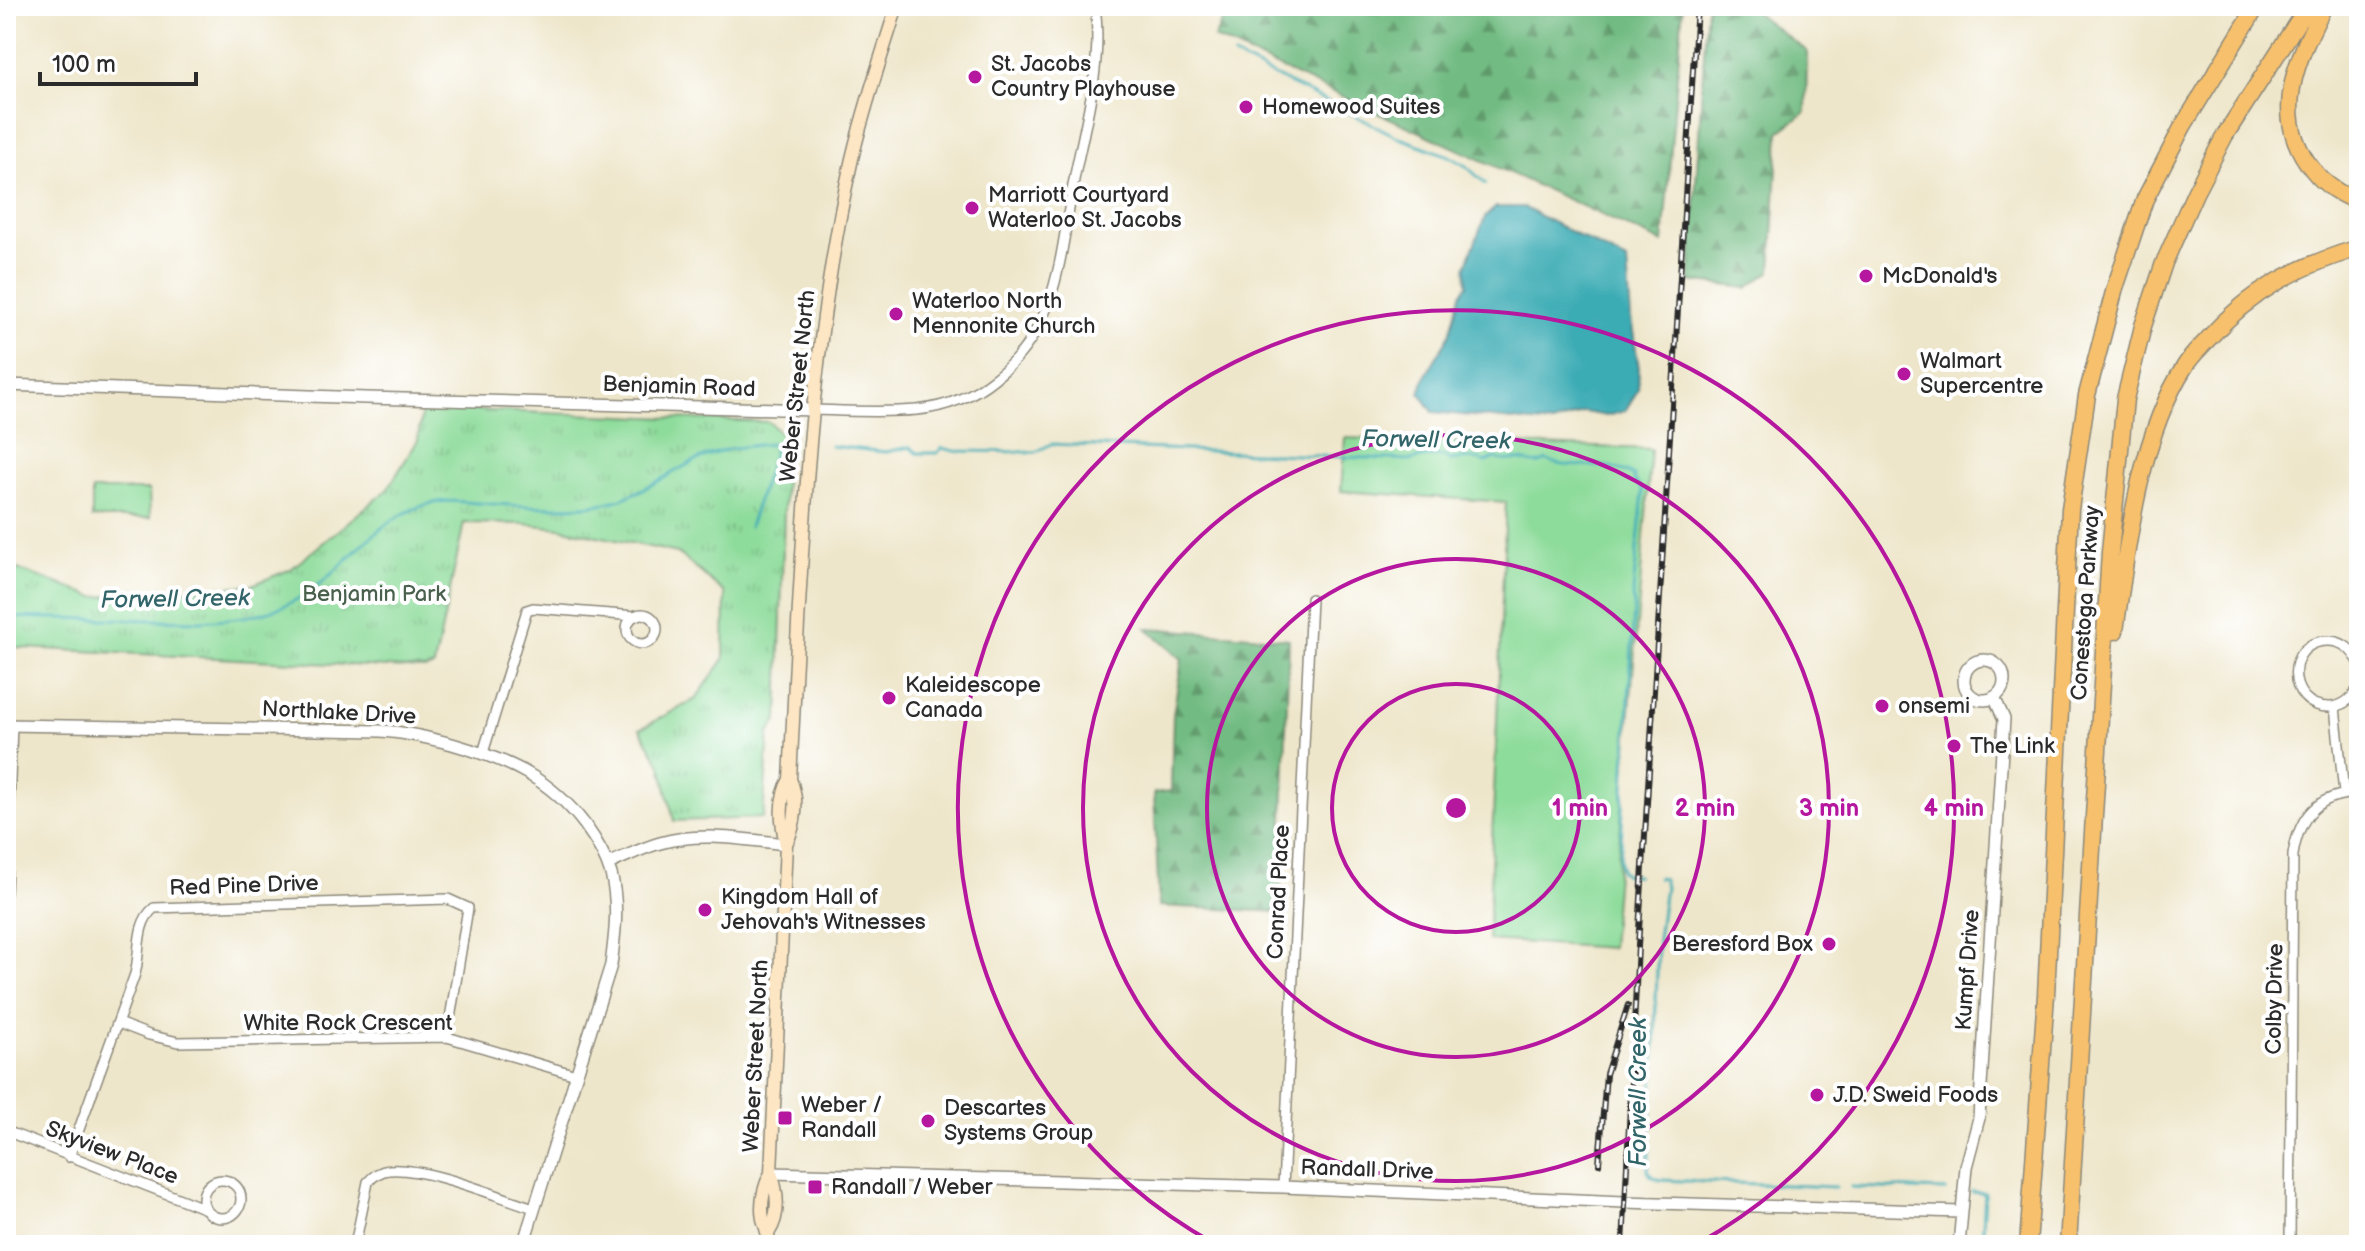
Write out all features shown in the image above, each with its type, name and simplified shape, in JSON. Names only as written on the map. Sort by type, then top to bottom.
[{"type":"highway","name":"Conestoga Parkway","points":[[2028,1245],[2046,995],[2070,509],[2087,395],[2115,288],[2145,199],[2183,126],[2257,6]]},
{"type":"highway","name":"Conestoga Parkway","points":[[2068,1245],[2110,552],[2125,399],[2143,326],[2164,263],[2195,193],[2225,135],[2308,6]]},
{"type":"highway","points":[[2324,6],[2301,53],[2289,109],[2297,145],[2307,162],[2332,188],[2359,201]]},
{"type":"highway","points":[[2101,710],[2108,686],[2141,475],[2157,423],[2185,365],[2225,320],[2262,290],[2321,260],[2359,248]]},
{"type":"main road","name":"Weber Street North","points":[[769,1238],[763,1215],[763,1196],[771,1173],[786,844],[794,817],[795,794],[790,779],[801,576],[814,410],[833,258],[852,162],[897,6]]},
{"type":"street","name":"Benjamin Road","points":[[6,385],[814,410],[904,411],[939,406],[963,398],[988,384],[1017,360],[1045,315],[1097,58],[1095,6]]},
{"type":"street","name":"Conrad Place","points":[[1283,1187],[1311,599]]},
{"type":"street","points":[[483,753],[527,610],[636,616]]},
{"type":"street","points":[[2359,662],[2351,649],[2338,642],[2322,641],[2311,645],[2298,658],[2295,669],[2300,692],[2317,706],[2335,707],[2346,703],[2359,686]]},
{"type":"street","name":"Kumpf Drive","points":[[1959,1245],[1966,1167],[1979,1118],[1997,843],[2004,719],[1994,697]]},
{"type":"street","points":[[2335,707],[2344,793],[2359,793]]},
{"type":"street","points":[[6,892],[9,725]]},
{"type":"street","name":"Northlake Drive","points":[[9,725],[387,731],[413,734],[483,753],[523,771],[561,796],[593,836],[608,864],[613,884],[616,928],[611,965],[523,1245]]},
{"type":"street","name":"Colby Drive","points":[[2290,1245],[2293,855],[2302,824],[2314,808],[2328,798],[2344,793]]},
{"type":"street","points":[[608,864],[675,840],[716,837],[786,844]]},
{"type":"street","name":"Red Pine Drive","points":[[69,1157],[135,974],[140,956],[142,924],[154,908],[448,899],[468,908],[447,1037]]},
{"type":"street","name":"White Rock Crescent","points":[[118,1023],[178,1042],[447,1037],[576,1075]]},
{"type":"street","name":"Skyview Place","points":[[6,1131],[206,1209],[216,1217],[233,1215],[240,1205],[239,1190],[228,1181],[217,1180],[203,1195],[206,1209]]},
{"type":"street","points":[[355,1245],[368,1182],[374,1175],[388,1170],[441,1178],[534,1208]]},
{"type":"street","name":"Randall Drive","points":[[771,1173],[1283,1187],[1624,1202],[1961,1212]]},
{"type":"green space","points":[[1229,6],[1683,6],[1663,243],[1214,38]]},
{"type":"green space","points":[[1707,6],[1746,6],[1807,51],[1806,112],[1779,132],[1771,271],[1747,288],[1690,281]]},
{"type":"green space","name":"Benjamin Park","points":[[422,408],[769,422],[786,439],[778,719],[769,733],[763,818],[674,821],[661,765],[640,729],[696,699],[724,659],[725,593],[678,553],[560,528],[464,523],[434,666],[425,669],[6,647],[6,561],[17,569],[95,597],[252,585],[291,569],[387,490],[418,440]]},
{"type":"green space","points":[[1345,438],[1651,449],[1611,948],[1488,940],[1506,502],[1341,491]]},
{"type":"green space","points":[[92,490],[149,490],[150,518],[92,518]]},
{"type":"green space","points":[[1147,628],[1289,639],[1280,912],[1159,906],[1154,793],[1171,791],[1173,715],[1182,659]]},
{"type":"water","points":[[1496,207],[1523,207],[1627,261],[1631,319],[1639,368],[1638,390],[1625,411],[1607,416],[1584,412],[1553,424],[1433,412],[1420,393],[1426,375],[1450,334],[1461,294],[1467,285],[1466,266],[1485,217]]},
{"type":"waterway","points":[[1234,56],[1400,138],[1449,156],[1486,184]]},
{"type":"waterway","name":"Forwell Creek","points":[[749,527],[777,444]]},
{"type":"waterway","name":"Forwell Creek","points":[[6,617],[201,621],[253,615],[301,597],[385,526],[423,506],[447,501],[557,507],[600,504],[635,493],[719,452],[783,444]]},
{"type":"waterway","name":"Forwell Creek","points":[[831,446],[886,452],[910,447],[917,453],[937,453],[942,448],[955,451],[1036,452],[1051,444],[1412,460],[1437,456],[1485,462],[1495,458],[1536,464],[1546,460],[1557,464],[1611,467],[1634,476],[1642,490],[1642,502],[1633,592],[1620,862],[1621,871],[1626,875],[1637,875]]},
{"type":"waterway","name":"Forwell Creek","points":[[1658,878],[1663,879],[1665,887],[1658,939],[1648,1171],[1660,1180],[1836,1187]]},
{"type":"waterway","name":"Forwell Creek","points":[[1851,1187],[1946,1190]]},
{"type":"waterway","name":"Forwell Creek","points":[[1972,1192],[1985,1193],[1982,1245]]},
{"type":"railway","points":[[1623,1245],[1638,946],[1697,6]]},
{"type":"railway","points":[[1599,1164],[1606,1074],[1628,1005]]},
{"type":"place","name":"St. Jacobs Country Playhouse","points":[[975,77]]},
{"type":"place","name":"Homewood Suites","points":[[1246,107]]},
{"type":"place","name":"Marriott Courtyard Waterloo St. Jacobs","points":[[972,208]]},
{"type":"place","name":"McDonald's","points":[[1866,276]]},
{"type":"place","name":"Waterloo North Mennonite Church","points":[[896,314]]},
{"type":"place","name":"Walmart Supercentre","points":[[1904,374]]},
{"type":"place","name":"Kaleidescope Canada","points":[[889,698]]},
{"type":"place","name":"onsemi","points":[[1882,706]]},
{"type":"place","name":"The Link","points":[[1954,746]]},
{"type":"place","name":"Kingdom Hall of Jehovah's Witnesses","points":[[705,910]]},
{"type":"place","name":"Beresford Box","points":[[1829,944]]},
{"type":"place","name":"J.D. Sweid Foods","points":[[1817,1095]]},
{"type":"place","name":"Weber / Randall","points":[[785,1118]]},
{"type":"place","name":"Descartes Systems Group","points":[[928,1121]]},
{"type":"place","name":"Randall / Weber","points":[[815,1187]]}]
